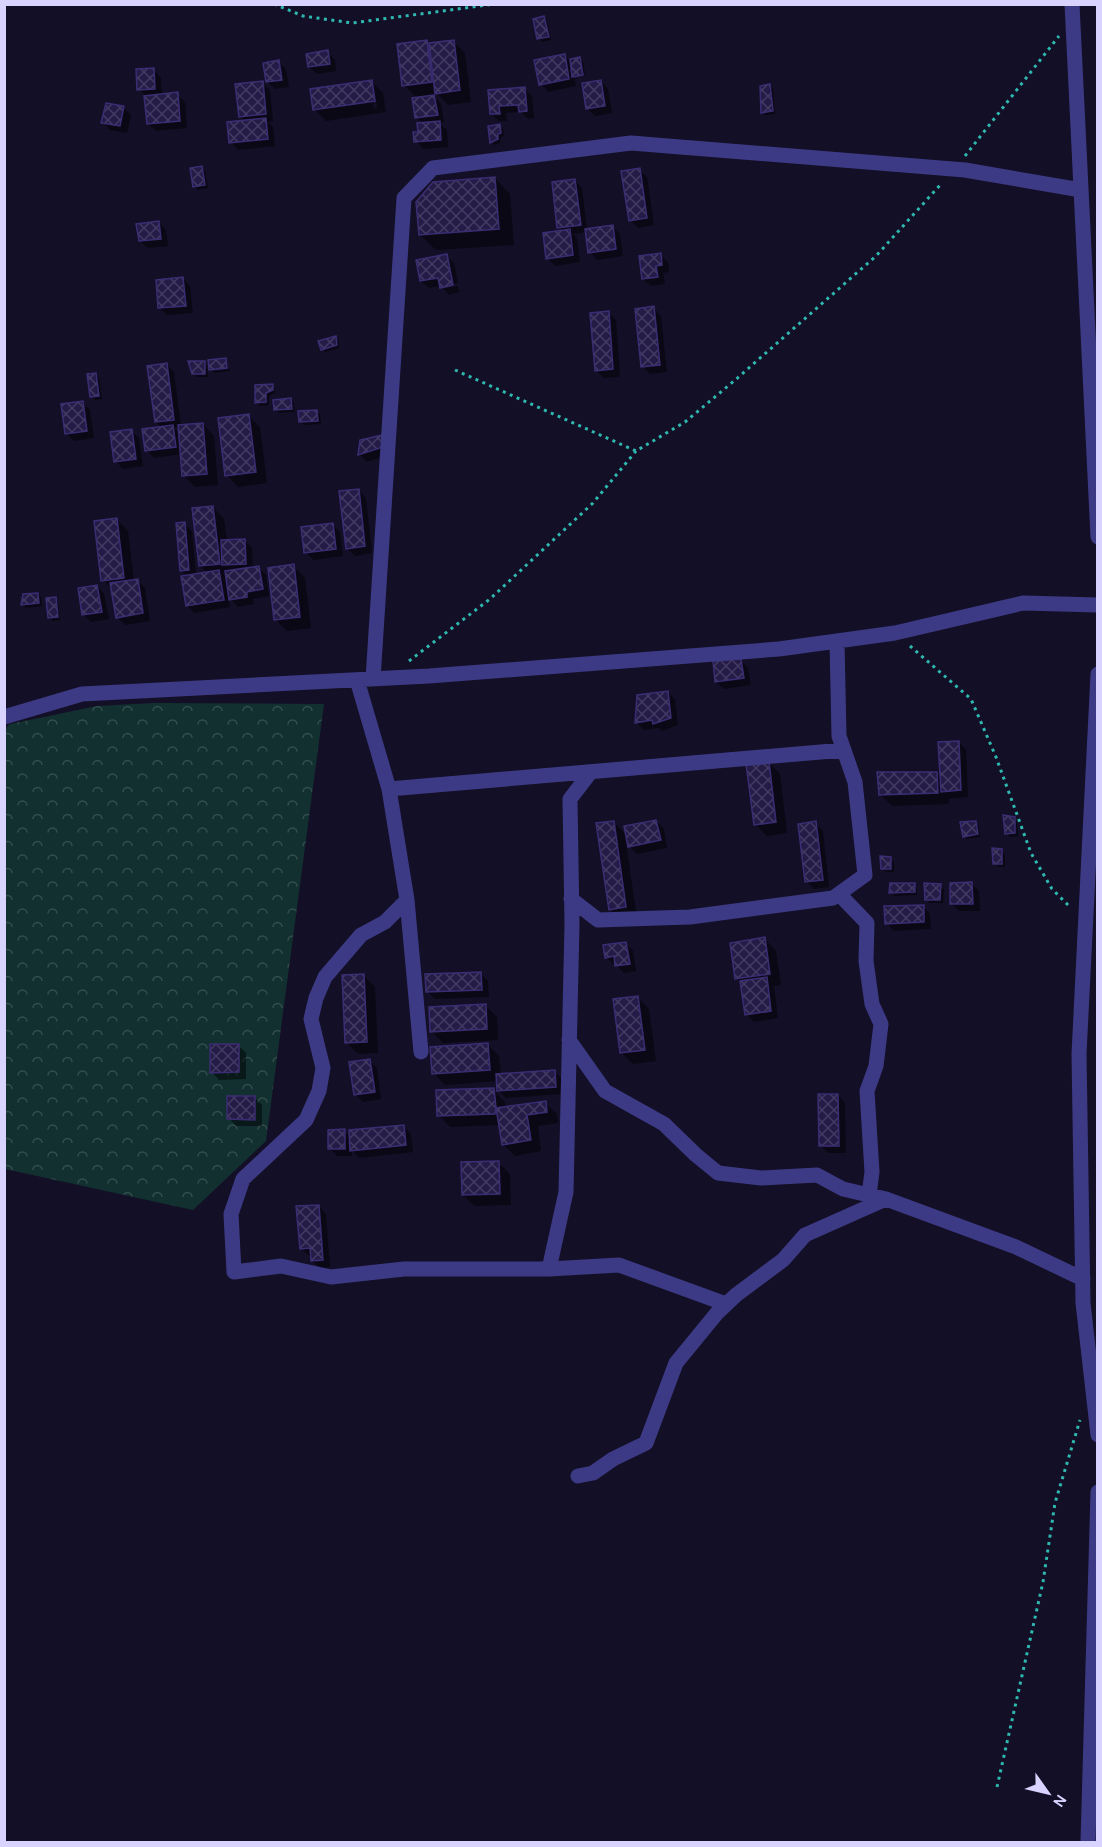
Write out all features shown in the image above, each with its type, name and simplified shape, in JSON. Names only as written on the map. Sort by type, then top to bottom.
[{"type":"street","points":[[1073,12],[1098,537]]},
{"type":"street","points":[[373,679],[404,198],[433,168],[631,143],[965,170],[1081,190]]},
{"type":"street","points":[[4,717],[82,694],[373,679],[780,649],[895,633],[1023,603],[1098,605]]},
{"type":"street","points":[[571,899],[598,920],[690,917],[833,898],[865,875],[855,782],[839,736],[837,641]]},
{"type":"street","points":[[1098,674],[1079,1054],[1083,1303],[1098,1434]]},
{"type":"street","points":[[357,680],[389,789],[407,900],[421,1052]]},
{"type":"street","points":[[389,789],[844,750]]},
{"type":"street","points":[[549,1269],[566,1192],[571,899],[570,799],[590,773]]},
{"type":"street","points":[[839,894],[867,923],[866,961],[872,1004],[880,1024],[876,1066],[867,1091],[872,1172],[869,1195]]},
{"type":"street","points":[[407,900],[385,922],[361,935],[325,977],[316,998],[311,1019],[323,1068],[319,1091],[306,1120],[243,1179],[231,1214],[234,1272],[281,1266],[331,1277],[404,1269],[549,1269],[619,1265],[726,1304]]},
{"type":"street","points":[[569,1040],[605,1091],[664,1124],[718,1173],[761,1178],[816,1175],[843,1189],[886,1199],[1016,1246],[1083,1279]]},
{"type":"street","points":[[578,1476],[593,1473],[646,1443],[676,1364],[726,1304],[783,1260],[805,1235],[886,1199]]},
{"type":"street","points":[[1088,1842],[1098,1492]]},
{"type":"path","points":[[274,4],[303,16],[352,23],[495,4]]},
{"type":"path","points":[[409,661],[490,599],[593,502],[636,451],[685,422],[867,264],[954,170],[1073,12]]},
{"type":"path","points":[[455,370],[636,451]]},
{"type":"path","points":[[895,633],[971,699],[996,757],[1031,853],[1052,889],[1085,923]]},
{"type":"path","points":[[997,1787],[1043,1582],[1055,1503],[1079,1425],[1080,1414]]},
{"type":"green space","points":[[153,703],[324,704],[266,1141],[193,1210],[5,1169],[5,729],[10,724],[97,706]]},
{"type":"building","points":[[544,16],[549,37],[537,39],[533,19]]},
{"type":"building","points":[[427,40],[432,82],[402,86],[397,44]]},
{"type":"building","points":[[454,40],[460,90],[435,94],[429,43]]},
{"type":"building","points":[[328,50],[330,64],[308,67],[306,54]]},
{"type":"building","points":[[565,54],[569,79],[539,85],[534,60]]},
{"type":"building","points":[[580,57],[583,75],[572,77],[570,59]]},
{"type":"building","points":[[279,60],[282,80],[266,82],[263,63]]},
{"type":"building","points":[[154,68],[155,89],[137,90],[136,69]]},
{"type":"building","points":[[372,80],[375,101],[313,110],[310,89]]},
{"type":"building","points":[[601,80],[605,106],[586,109],[582,83]]},
{"type":"building","points":[[263,81],[266,114],[239,117],[235,84]]},
{"type":"building","points":[[770,84],[773,111],[761,113],[760,86]]},
{"type":"building","points":[[525,87],[527,111],[519,112],[518,105],[499,106],[500,114],[490,114],[488,90]]},
{"type":"building","points":[[178,92],[180,121],[147,124],[144,96]]},
{"type":"building","points":[[434,95],[438,115],[415,118],[412,98]]},
{"type":"building","points":[[106,103],[124,106],[120,126],[101,123]]},
{"type":"building","points":[[266,118],[268,139],[229,143],[227,122]]},
{"type":"building","points":[[440,121],[441,140],[414,142],[413,132],[418,132],[417,123]]},
{"type":"building","points":[[500,124],[501,133],[498,134],[498,139],[490,143],[488,126]]},
{"type":"building","points":[[202,166],[205,185],[193,187],[190,168]]},
{"type":"building","points":[[640,168],[647,218],[629,221],[621,171]]},
{"type":"building","points":[[495,177],[499,229],[419,235],[416,202],[433,182]]},
{"type":"building","points":[[575,179],[581,225],[557,228],[552,182]]},
{"type":"building","points":[[159,221],[161,239],[139,241],[136,224]]},
{"type":"building","points":[[613,225],[616,249],[588,253],[585,229]]},
{"type":"building","points":[[570,229],[573,255],[546,259],[543,233]]},
{"type":"building","points":[[661,253],[662,265],[656,266],[658,277],[642,279],[639,256]]},
{"type":"building","points":[[447,254],[453,285],[440,288],[438,278],[420,281],[416,260]]},
{"type":"building","points":[[183,277],[186,306],[158,308],[156,280]]},
{"type":"building","points":[[654,306],[660,365],[641,367],[635,309]]},
{"type":"building","points":[[609,311],[613,369],[595,371],[590,313]]},
{"type":"building","points":[[336,336],[337,345],[321,350],[318,341]]},
{"type":"building","points":[[226,358],[227,368],[209,370],[208,360]]},
{"type":"building","points":[[188,361],[205,361],[205,374],[192,374]]},
{"type":"building","points":[[167,363],[174,420],[155,422],[147,366]]},
{"type":"building","points":[[96,373],[99,396],[90,397],[87,374]]},
{"type":"building","points":[[273,384],[273,390],[266,393],[266,402],[255,403],[255,385]]},
{"type":"building","points":[[291,398],[292,409],[274,410],[273,400]]},
{"type":"building","points":[[83,401],[87,431],[65,434],[61,404]]},
{"type":"building","points":[[317,410],[318,421],[299,422],[298,411]]},
{"type":"building","points":[[249,414],[256,472],[225,476],[218,418]]},
{"type":"building","points":[[203,423],[207,474],[182,476],[178,425]]},
{"type":"building","points":[[173,425],[176,447],[145,451],[142,429]]},
{"type":"building","points":[[132,429],[136,459],[114,462],[110,432]]},
{"type":"building","points":[[382,435],[383,447],[358,455],[360,440]]},
{"type":"building","points":[[359,489],[365,546],[346,549],[339,491]]},
{"type":"building","points":[[213,506],[220,564],[199,566],[192,508]]},
{"type":"building","points":[[117,518],[124,578],[101,581],[94,521]]},
{"type":"building","points":[[185,522],[189,570],[180,571],[176,523]]},
{"type":"building","points":[[333,523],[336,549],[304,553],[301,527]]},
{"type":"building","points":[[245,539],[246,564],[222,565],[221,540]]},
{"type":"building","points":[[294,564],[300,617],[274,620],[268,568]]},
{"type":"building","points":[[259,566],[263,589],[247,592],[247,597],[229,600],[225,571]]},
{"type":"building","points":[[219,570],[224,600],[186,606],[181,576]]},
{"type":"building","points":[[138,579],[143,613],[116,618],[110,583]]},
{"type":"building","points":[[97,585],[102,612],[82,615],[78,588]]},
{"type":"building","points":[[38,593],[39,603],[21,605],[23,594]]},
{"type":"building","points":[[56,597],[58,617],[48,618],[46,598]]},
{"type":"building","points":[[741,659],[744,678],[715,682],[713,661]]},
{"type":"building","points":[[668,691],[671,718],[653,724],[652,720],[635,723],[637,695]]},
{"type":"building","points":[[959,741],[961,790],[941,792],[938,742]]},
{"type":"building","points":[[769,761],[776,822],[754,825],[746,764]]},
{"type":"building","points":[[877,772],[937,772],[938,793],[879,795]]},
{"type":"building","points":[[1003,815],[1015,817],[1015,833],[1005,834]]},
{"type":"building","points":[[656,820],[661,840],[628,847],[624,826]]},
{"type":"building","points":[[614,821],[626,907],[609,910],[596,823]]},
{"type":"building","points":[[816,821],[823,880],[805,882],[798,824]]},
{"type":"building","points":[[976,821],[978,834],[963,837],[960,822]]},
{"type":"building","points":[[992,848],[1002,849],[1002,864],[993,864]]},
{"type":"building","points":[[880,856],[891,857],[891,869],[881,869]]},
{"type":"building","points":[[972,882],[973,904],[950,904],[950,883]]},
{"type":"building","points":[[890,883],[915,883],[915,892],[889,893]]},
{"type":"building","points":[[924,883],[941,884],[940,900],[925,900]]},
{"type":"building","points":[[924,905],[924,922],[885,924],[884,906]]},
{"type":"building","points":[[765,937],[770,974],[735,979],[730,943]]},
{"type":"building","points":[[626,942],[630,964],[615,966],[614,956],[605,958],[603,945]]},
{"type":"building","points":[[481,972],[482,990],[426,992],[425,974]]},
{"type":"building","points":[[364,974],[367,1042],[345,1043],[342,975]]},
{"type":"building","points":[[767,977],[771,1011],[745,1015],[740,981]]},
{"type":"building","points":[[638,996],[645,1050],[620,1053],[613,999]]},
{"type":"building","points":[[486,1004],[487,1029],[430,1032],[429,1007]]},
{"type":"building","points":[[488,1043],[490,1070],[432,1074],[430,1047]]},
{"type":"building","points":[[210,1044],[239,1044],[239,1072],[210,1073]]},
{"type":"building","points":[[370,1059],[375,1092],[354,1095],[349,1062]]},
{"type":"building","points":[[555,1070],[556,1087],[497,1091],[496,1074]]},
{"type":"building","points":[[494,1088],[495,1114],[437,1116],[436,1090]]},
{"type":"building","points":[[818,1094],[838,1094],[839,1146],[819,1146]]},
{"type":"building","points":[[227,1096],[255,1096],[255,1120],[227,1119]]},
{"type":"building","points":[[546,1101],[547,1112],[527,1115],[531,1140],[502,1145],[496,1108]]},
{"type":"building","points":[[404,1125],[406,1145],[350,1151],[349,1130]]},
{"type":"building","points":[[345,1129],[345,1149],[328,1149],[328,1130]]},
{"type":"building","points":[[499,1161],[500,1194],[462,1195],[461,1162]]},
{"type":"building","points":[[319,1205],[323,1260],[311,1261],[310,1248],[300,1249],[296,1206]]}]
